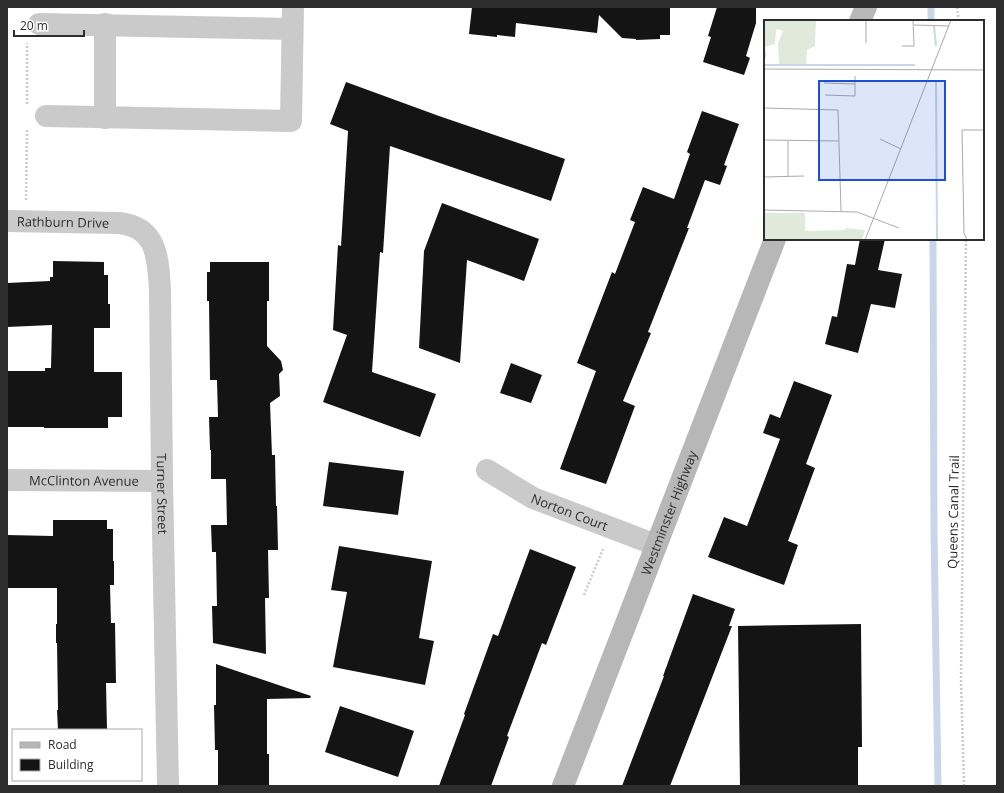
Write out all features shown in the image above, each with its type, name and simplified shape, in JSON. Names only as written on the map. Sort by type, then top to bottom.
[{"type":"main road","points":[[860,20],[866,7]]},
{"type":"main road","name":"Westminster Highway","points":[[563,786],[775,240]]},
{"type":"street","points":[[46,116],[291,121],[293,7]]},
{"type":"street","points":[[39,24],[105,24],[292,29]]},
{"type":"street","points":[[105,24],[105,118]]},
{"type":"street","name":"Rathburn Drive","points":[[7,221],[119,222]]},
{"type":"street","name":"Turner Street","points":[[119,222],[138,228],[149,238],[158,259],[160,290],[168,786]]},
{"type":"street","name":"Norton Court","points":[[487,470],[533,498],[656,545]]},
{"type":"street","name":"McClinton Avenue","points":[[7,480],[162,481]]},
{"type":"path","points":[[957,7],[959,20]]},
{"type":"path","name":"Queens Canal Trail","points":[[964,786],[961,681],[966,240]]},
{"type":"path","points":[[584,595],[604,548]]},
{"type":"building","points":[[472,7],[670,7],[670,35],[660,35],[660,39],[636,40],[622,38],[599,15],[597,33],[516,23],[515,37],[469,34]]},
{"type":"building","points":[[717,7],[756,7],[756,23],[746,56],[750,58],[744,75],[703,62],[711,37],[708,36]]},
{"type":"building","points":[[346,82],[439,116],[565,159],[551,201],[390,146],[383,253],[380,252],[372,372],[436,394],[420,437],[323,402],[347,335],[333,330],[338,245],[341,246],[348,131],[330,124]]},
{"type":"building","points":[[702,111],[739,124],[724,165],[727,166],[720,185],[705,180],[687,228],[689,228],[648,332],[651,333],[623,401],[635,406],[606,484],[560,469],[596,371],[577,363],[612,272],[615,274],[635,222],[630,220],[643,187],[674,199],[690,154],[687,152]]},
{"type":"building","points":[[442,203],[539,239],[524,281],[467,260],[460,363],[419,348],[424,251]]},
{"type":"building","points":[[860,240],[885,240],[878,270],[902,274],[895,308],[871,304],[858,353],[825,344],[832,316],[837,317],[847,264],[855,265]]},
{"type":"building","points":[[53,261],[104,262],[104,275],[108,275],[110,328],[94,328],[94,372],[122,372],[122,417],[108,417],[108,428],[7,427],[7,371],[45,371],[45,368],[51,368],[52,325],[7,327],[7,283],[50,281],[50,277],[53,277]]},
{"type":"building","points":[[210,262],[269,262],[267,346],[281,361],[283,370],[279,374],[280,396],[270,403],[272,455],[275,455],[278,550],[268,550],[269,598],[265,598],[266,654],[213,643],[212,606],[217,606],[216,552],[212,552],[211,525],[227,525],[226,479],[211,479],[209,417],[218,417],[217,380],[210,380],[207,272],[210,272]]},
{"type":"building","points":[[511,363],[542,375],[531,403],[500,393]]},
{"type":"building","points":[[794,381],[832,395],[806,464],[815,468],[788,541],[798,545],[784,585],[708,557],[724,517],[747,526],[780,439],[763,433],[770,414],[780,418]]},
{"type":"building","points":[[329,462],[404,471],[398,515],[323,506]]},
{"type":"building","points":[[53,520],[107,520],[107,529],[113,529],[114,585],[110,585],[111,623],[115,623],[116,683],[106,683],[107,729],[58,729],[56,643],[57,588],[7,588],[7,535],[53,536]]},
{"type":"building","points":[[339,546],[432,561],[419,638],[434,641],[425,685],[333,667],[347,592],[331,590]]},
{"type":"building","points":[[530,549],[576,567],[546,645],[542,643],[507,736],[509,737],[491,786],[439,786],[493,634],[498,636]]},
{"type":"building","points":[[693,594],[735,609],[729,626],[732,626],[670,786],[622,786],[664,676]]},
{"type":"building","points":[[861,624],[862,747],[858,747],[858,786],[740,786],[738,626]]},
{"type":"building","points":[[216,664],[311,696],[310,698],[267,699],[267,754],[269,754],[269,786],[218,786],[218,750],[215,750],[214,705],[216,705]]},
{"type":"building","points":[[340,706],[414,731],[398,777],[325,752]]},
{"type":"waterway","points":[[931,7],[931,20]]},
{"type":"waterway","points":[[933,240],[934,532],[938,786]]}]
